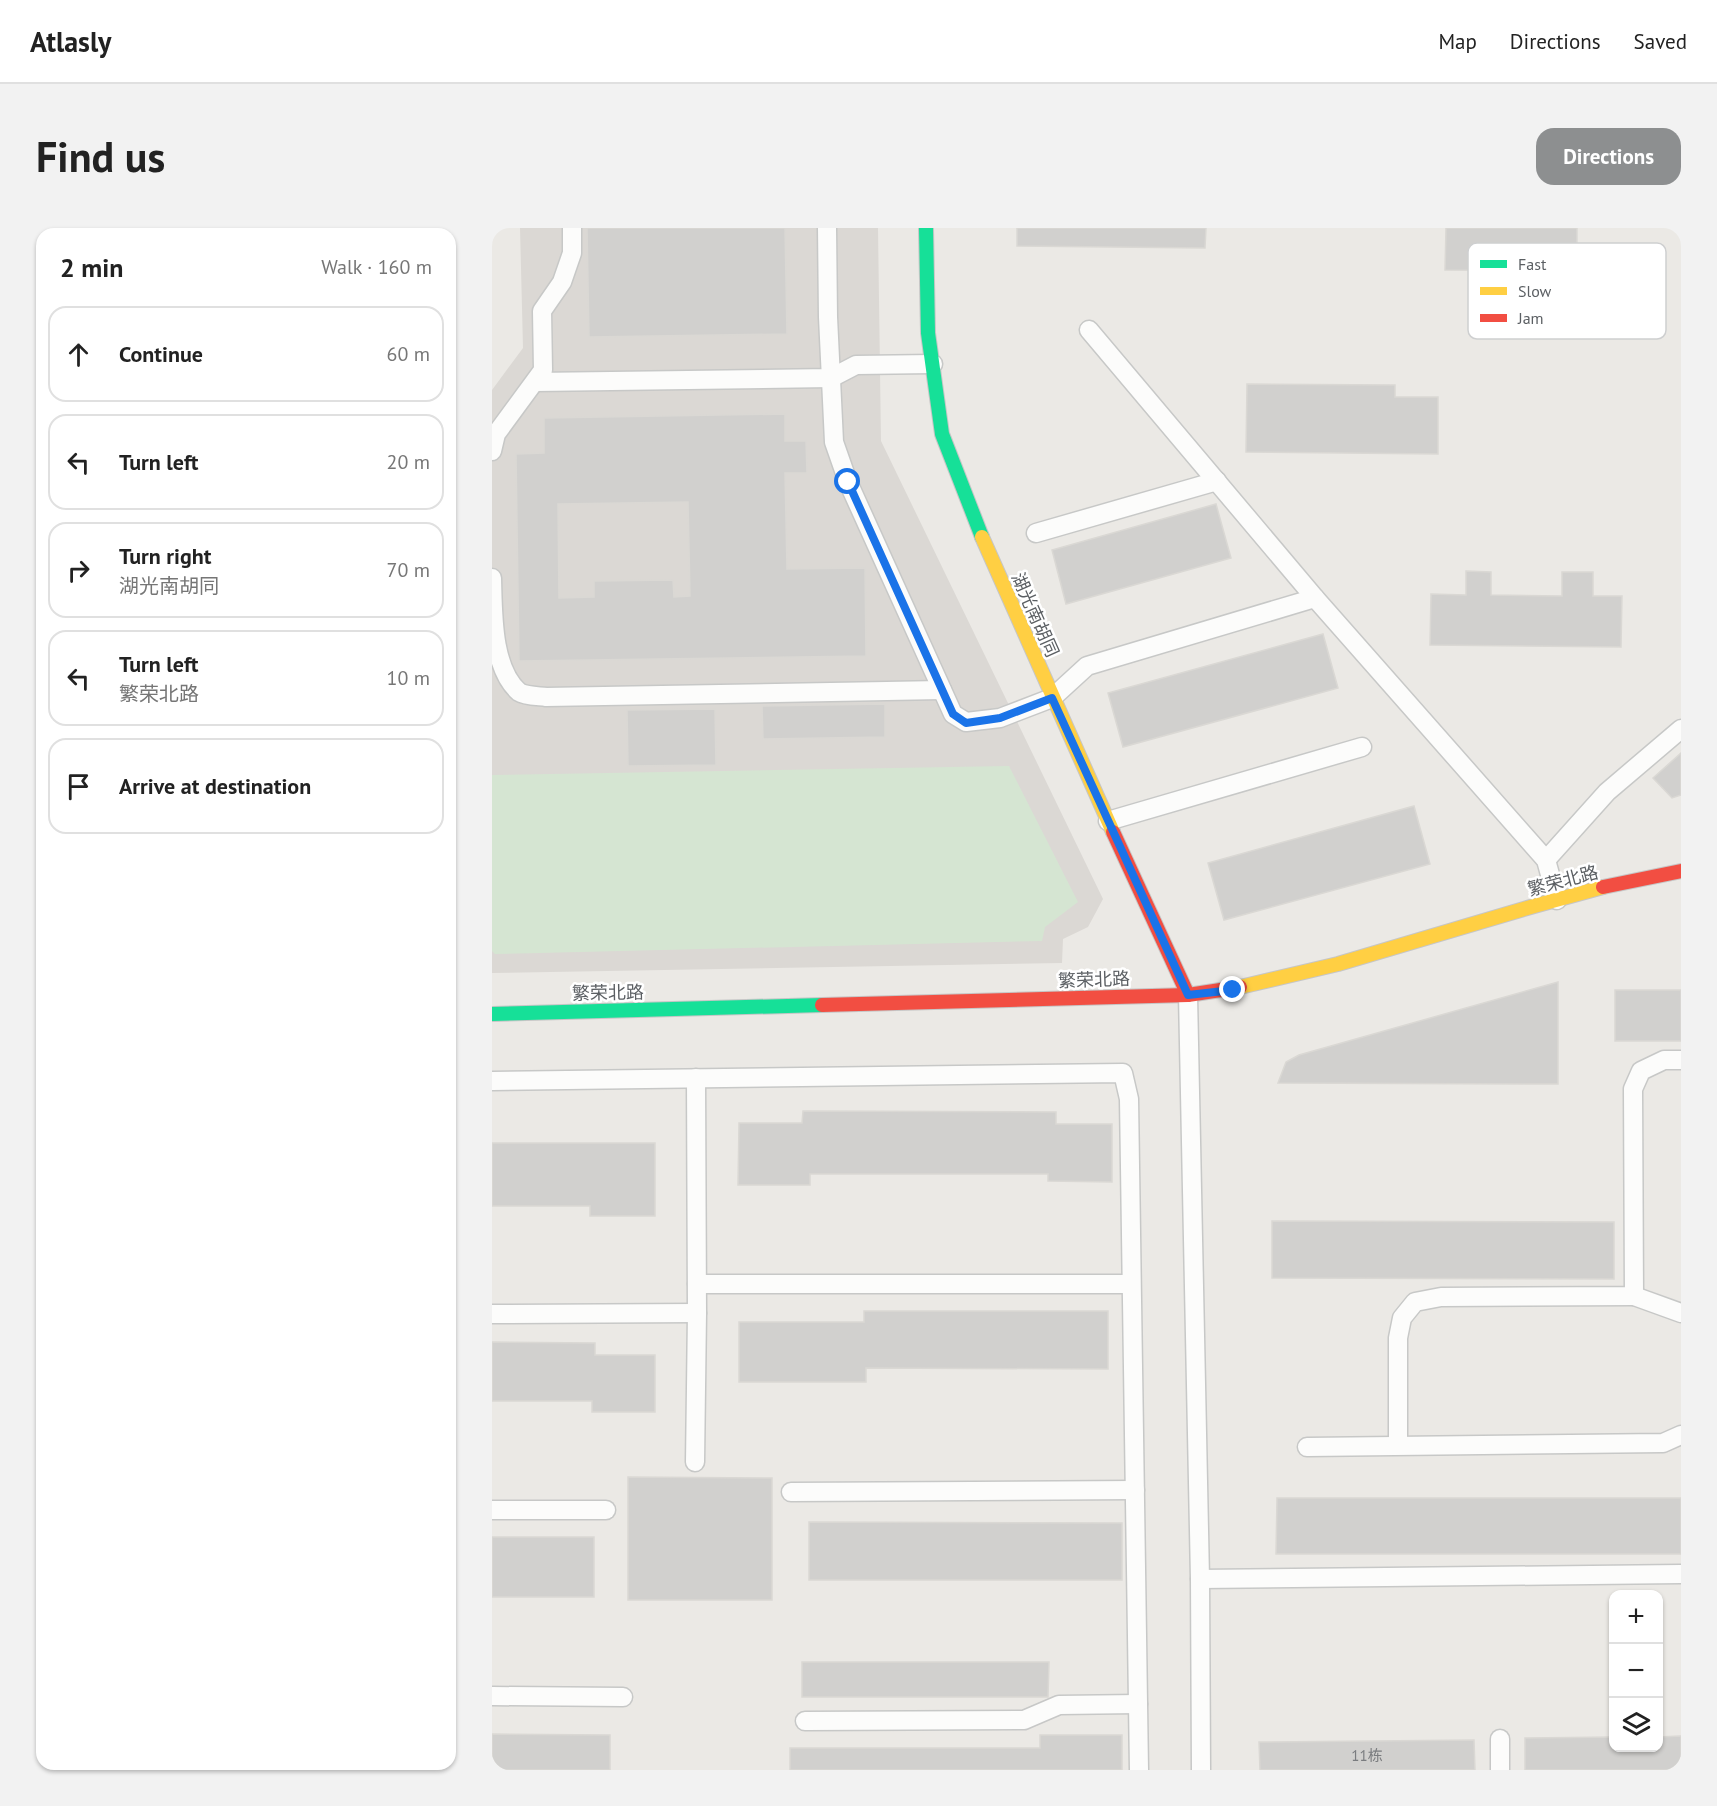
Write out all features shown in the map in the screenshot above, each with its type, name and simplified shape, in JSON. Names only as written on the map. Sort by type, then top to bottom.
[{"type":"street","name":"湖光南胡同","points":[[926,228],[928,333],[942,434],[988,553],[1188,995]]},
{"type":"street","name":"繁荣北路","points":[[492,1014],[1188,995],[1233,990],[1288,978],[1557,900],[1681,872]]},
{"type":"lane","points":[[492,451],[496,434],[543,370],[542,311],[562,282],[572,253],[572,228]]},
{"type":"lane","points":[[827,228],[834,442],[848,482],[953,714],[966,723],[1000,718],[1052,698],[1087,666],[1315,598]]},
{"type":"lane","points":[[1089,330],[1315,598],[1546,860],[1557,900]]},
{"type":"lane","points":[[535,382],[831,378],[856,365],[933,364]]},
{"type":"lane","points":[[1036,532],[1217,481]]},
{"type":"lane","points":[[492,578],[494,656],[503,677],[520,693],[546,697],[942,690]]},
{"type":"lane","points":[[1546,860],[1607,792],[1681,729]]},
{"type":"lane","points":[[1108,821],[1362,747]]},
{"type":"lane","points":[[1188,995],[1200,1579],[1201,1770]]},
{"type":"lane","points":[[1634,1296],[1633,1089],[1641,1071],[1664,1060],[1681,1060]]},
{"type":"lane","points":[[492,1081],[1123,1072],[1129,1099],[1139,1770]]},
{"type":"lane","points":[[695,1462],[698,1313],[696,1078]]},
{"type":"lane","points":[[697,1284],[1131,1284]]},
{"type":"lane","points":[[1398,1445],[1398,1338],[1402,1318],[1414,1302],[1441,1297],[1634,1296],[1681,1313]]},
{"type":"lane","points":[[492,1314],[698,1313]]},
{"type":"lane","points":[[1307,1447],[1663,1443],[1681,1435]]},
{"type":"lane","points":[[791,1491],[1135,1490]]},
{"type":"lane","points":[[492,1510],[606,1510]]},
{"type":"lane","points":[[1200,1579],[1681,1574]]},
{"type":"lane","points":[[492,1696],[623,1697]]},
{"type":"lane","points":[[805,1720],[1024,1719],[1059,1705],[1138,1704]]},
{"type":"lane","points":[[1500,1739],[1500,1770]]},
{"type":"shaded area","points":[[520,228],[878,228],[881,441],[1103,899],[1088,927],[1063,939],[1062,963],[492,973],[492,390],[523,348]]},
{"type":"green space","points":[[1009,766],[1078,902],[1045,927],[1042,941],[495,954],[492,951],[492,775]]},
{"type":"building","points":[[587,228],[785,228],[787,334],[589,337]]},
{"type":"building","points":[[1017,228],[1206,228],[1205,248],[1017,246]]},
{"type":"building","points":[[1446,228],[1577,228],[1577,243],[1468,243],[1468,270],[1445,270]]},
{"type":"building","points":[[1247,384],[1395,385],[1395,397],[1438,397],[1438,454],[1246,452]]},
{"type":"building","points":[[785,414],[785,441],[806,441],[807,473],[785,473],[787,569],[865,568],[866,656],[519,661],[516,454],[544,453],[544,418]],"holes":[[[688,502],[690,596],[674,597],[673,580],[594,581],[594,597],[559,598],[558,504]]]},
{"type":"building","points":[[1216,504],[1231,558],[1066,604],[1052,550]]},
{"type":"building","points":[[1466,571],[1491,572],[1491,595],[1562,596],[1562,572],[1593,572],[1593,596],[1622,596],[1621,647],[1430,645],[1431,594],[1466,595]]},
{"type":"building","points":[[1323,634],[1338,688],[1123,747],[1108,693]]},
{"type":"building","points":[[885,704],[885,737],[763,739],[762,706]]},
{"type":"building","points":[[715,709],[716,765],[628,766],[627,710]]},
{"type":"building","points":[[1681,753],[1681,795],[1672,798],[1653,778]]},
{"type":"building","points":[[1414,806],[1430,864],[1224,920],[1208,863]]},
{"type":"building","points":[[1558,982],[1558,1084],[1278,1083],[1286,1062],[1299,1055]]},
{"type":"building","points":[[1615,990],[1681,990],[1681,1041],[1615,1041]]},
{"type":"building","points":[[803,1111],[1056,1112],[1056,1124],[1112,1124],[1112,1182],[1048,1181],[1048,1174],[810,1174],[810,1185],[738,1185],[739,1123],[802,1123]]},
{"type":"building","points":[[492,1143],[655,1143],[655,1216],[590,1216],[590,1206],[492,1206]]},
{"type":"building","points":[[1272,1221],[1614,1222],[1614,1279],[1272,1278]]},
{"type":"building","points":[[864,1311],[1108,1311],[1108,1369],[866,1368],[866,1382],[739,1382],[739,1322],[864,1322]]},
{"type":"building","points":[[492,1342],[595,1343],[595,1355],[655,1355],[655,1412],[592,1412],[592,1401],[492,1401]]},
{"type":"building","points":[[628,1477],[772,1478],[772,1600],[628,1600]]},
{"type":"building","points":[[1277,1498],[1681,1498],[1681,1554],[1276,1554]]},
{"type":"building","points":[[809,1522],[1122,1523],[1122,1580],[809,1580]]},
{"type":"building","points":[[492,1537],[594,1537],[594,1597],[492,1597]]},
{"type":"building","points":[[802,1662],[1049,1662],[1048,1697],[802,1697]]},
{"type":"building","points":[[492,1734],[610,1735],[610,1770],[492,1770]]},
{"type":"building","points":[[1040,1735],[1122,1735],[1122,1770],[790,1770],[790,1748],[1040,1748]]},
{"type":"building","points":[[1681,1736],[1681,1770],[1525,1770],[1525,1738],[1609,1737],[1609,1752],[1663,1752],[1663,1737]]},
{"type":"building","points":[[1474,1740],[1475,1770],[1260,1770],[1259,1742]]},
{"type":"traffic: fast","points":[[926,228],[928,333],[942,434],[982,537]]},
{"type":"traffic: fast","points":[[492,1014],[822,1005]]},
{"type":"traffic: slow","points":[[982,537],[1113,832]]},
{"type":"traffic: slow","points":[[1240,987],[1338,964],[1603,887]]},
{"type":"traffic: jam","points":[[1113,832],[1188,995]]},
{"type":"traffic: jam","points":[[1603,887],[1681,871]]},
{"type":"traffic: jam","points":[[822,1005],[1188,995],[1240,987]]},
{"type":"route","points":[[848,482],[953,714],[966,723],[1000,718],[1052,698],[1188,995],[1233,990]]}]
